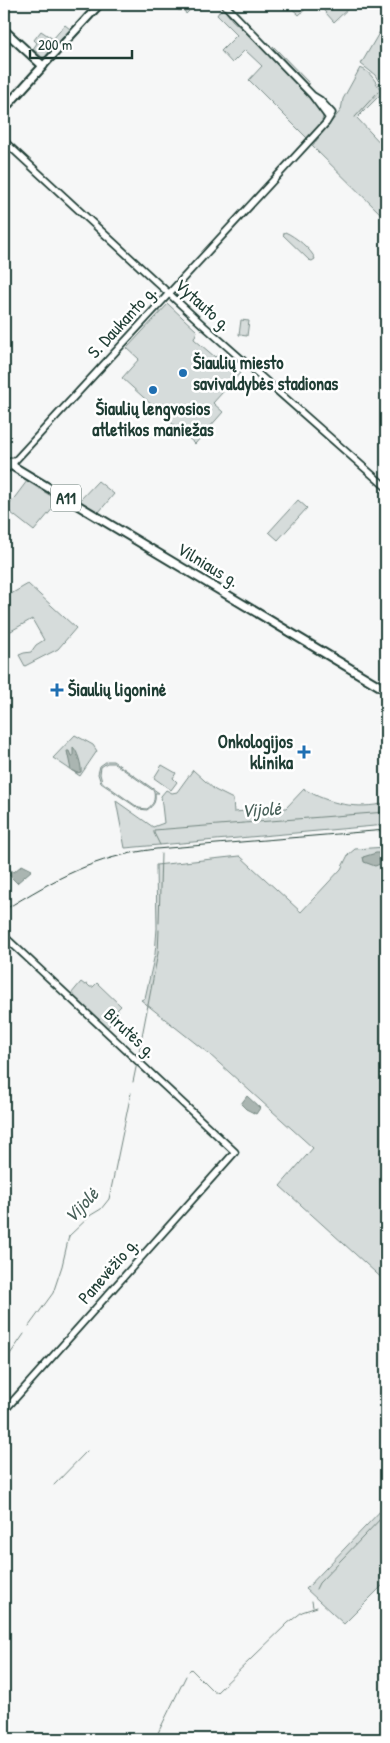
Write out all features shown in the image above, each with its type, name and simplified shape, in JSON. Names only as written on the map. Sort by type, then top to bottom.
[{"type":"highway","points":[[4,30],[43,66],[4,109]]},
{"type":"highway","name":"Vilniaus g.","points":[[8,466],[386,690]]},
{"type":"main road","points":[[43,66],[100,4]]},
{"type":"main road","name":"S. Daukanto g.","points":[[8,466],[284,170],[330,115],[224,4]]},
{"type":"main road","name":"Vytauto g.","points":[[4,141],[169,293],[386,487]]},
{"type":"main road","name":"Birutės g.","points":[[4,936],[235,1152]]},
{"type":"main road","name":"Panevėžio g.","points":[[4,1410],[235,1152]]},
{"type":"shaded area","points":[[172,4],[196,4],[186,14],[184,10],[178,10]]},
{"type":"shaded area","points":[[287,4],[311,4],[299,15]]},
{"type":"shaded area","points":[[318,4],[353,4],[334,22]]},
{"type":"shaded area","points":[[221,9],[224,9],[232,20],[251,37],[322,112],[321,123],[307,138],[249,80],[262,66],[245,50],[232,63],[221,51],[237,35],[217,15]]},
{"type":"shaded area","points":[[386,21],[386,88],[384,90],[375,75],[361,64]]},
{"type":"shaded area","points":[[65,25],[70,29],[45,57],[42,57],[33,49],[37,43],[34,40],[41,31],[53,39]]},
{"type":"shaded area","points":[[273,46],[310,84],[307,84]]},
{"type":"shaded area","points":[[360,68],[370,75],[382,93],[357,118],[386,149],[386,219],[312,146],[341,110],[343,99]]},
{"type":"shaded area","points":[[285,232],[303,244],[315,259],[309,260],[283,235]]},
{"type":"shaded area","name":"Šiaulių miesto savivaldybės stadionas","points":[[168,304],[197,331],[194,339],[215,357],[220,354],[241,372],[213,403],[223,412],[195,444],[122,378],[139,359],[127,348]]},
{"type":"shaded area","points":[[241,320],[249,321],[247,336],[239,335]]},
{"type":"shaded area","points":[[27,481],[59,501],[34,531],[6,509]]},
{"type":"shaded area","points":[[98,481],[114,494],[99,512],[79,501]]},
{"type":"shaded area","points":[[298,500],[307,508],[278,540],[269,532]]},
{"type":"shaded area","points":[[28,584],[76,628],[58,649],[25,666],[19,655],[31,652],[36,645],[44,640],[32,619],[4,635],[4,598]]},
{"type":"shaded area","points":[[75,735],[93,745],[97,751],[80,776],[53,758]]},
{"type":"shaded area","points":[[73,747],[78,755],[81,766],[81,772],[77,773],[71,770],[67,751],[73,756]]},
{"type":"shaded area","points":[[107,761],[113,761],[159,793],[155,793],[155,801],[153,805],[147,810],[139,809],[101,783],[98,774],[100,766]],"holes":[[[107,763],[114,763],[154,791],[154,802],[147,809],[139,808],[102,782],[101,767]]]},
{"type":"shaded area","points":[[162,765],[176,773],[173,778],[177,782],[171,790],[154,778]]},
{"type":"shaded area","points":[[193,770],[215,790],[233,799],[234,812],[286,808],[304,789],[323,799],[354,806],[386,803],[386,825],[125,848],[116,801],[153,827],[164,823],[161,796],[166,790],[172,793],[177,792]]},
{"type":"shaded area","points":[[386,847],[386,1282],[280,1186],[313,1148],[209,1054],[141,1000],[145,998],[155,954],[157,928],[156,865],[240,856],[301,912],[341,869],[348,855],[355,849]]},
{"type":"shaded area","points":[[376,853],[385,853],[385,856],[379,859],[380,864],[375,866],[364,862],[363,857]]},
{"type":"shaded area","points":[[22,865],[32,870],[17,883],[7,873],[9,869],[14,872]]},
{"type":"shaded area","points":[[81,982],[90,987],[97,983],[121,1006],[117,1010],[119,1012],[112,1019],[114,1020],[107,1028],[71,994]]},
{"type":"shaded area","points":[[247,1096],[260,1108],[256,1114],[241,1104]]},
{"type":"shaded area","points":[[386,1505],[386,1582],[344,1624],[306,1589]]},
{"type":"waterway","points":[[355,117],[378,92]]},
{"type":"waterway","name":"Vijolė","points":[[160,845],[154,830],[386,812]]},
{"type":"waterway","name":"Vijolė","points":[[159,923],[161,854]]},
{"type":"waterway","name":"Vijolė","points":[[138,1057],[158,953],[159,930]]},
{"type":"waterway","name":"Vijolė","points":[[133,1082],[137,1063]]},
{"type":"waterway","name":"Vijolė","points":[[29,1326],[53,1293],[69,1236],[91,1215],[101,1209],[109,1199],[131,1093]]},
{"type":"waterway","name":"Vijolė","points":[[4,1363],[24,1334]]},
{"type":"waterway","points":[[54,1485],[87,1451]]},
{"type":"waterway","points":[[316,1589],[319,1583],[386,1513]]},
{"type":"waterway","points":[[312,1601],[313,1607]]},
{"type":"waterway","points":[[189,1671],[191,1669],[214,1692],[217,1692],[288,1623],[302,1612],[317,1607]]},
{"type":"waterway","points":[[155,1739],[186,1676]]},
{"type":"railway","points":[[4,910],[76,870],[113,857],[156,849],[386,830]]},
{"type":"place","name":"Šiaulių miesto savivaldybės stadionas","points":[[183,373]]},
{"type":"place","name":"Šiaulių lengvosios atletikos maniežas","points":[[153,390]]},
{"type":"place","name":"Šiaulių ligoninė","points":[[57,690]]},
{"type":"place","name":"Onkologijos klinika","points":[[304,752]]}]
